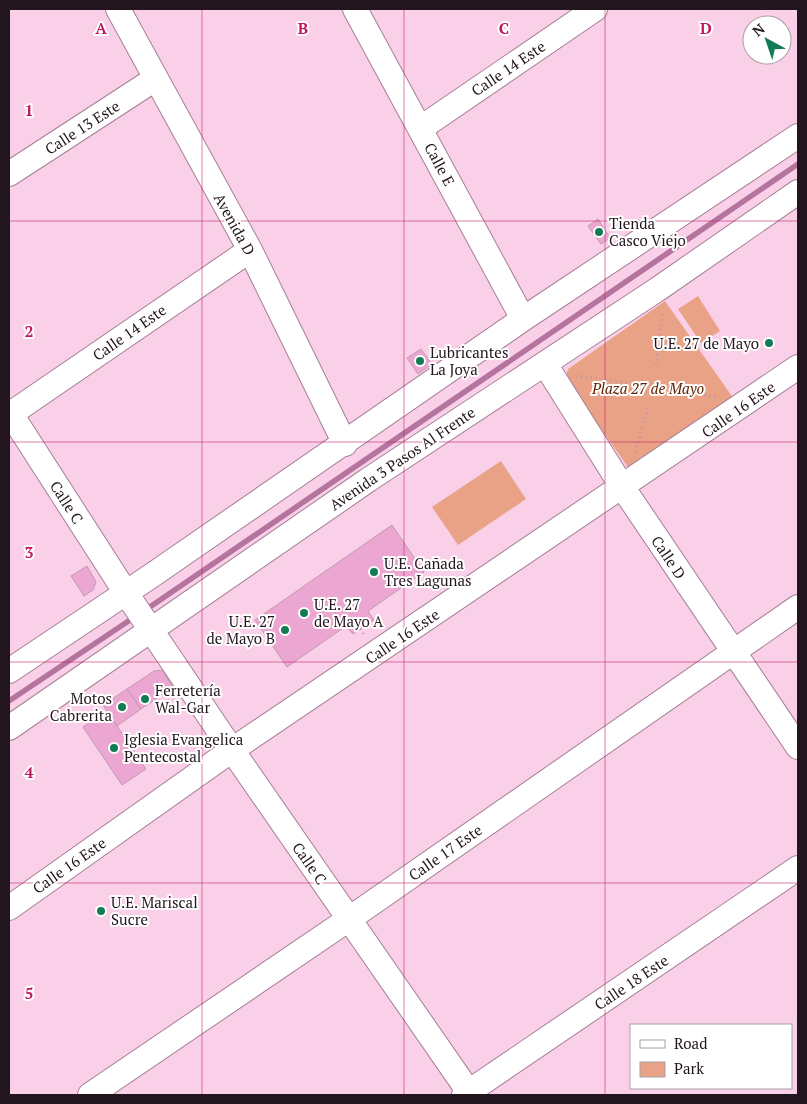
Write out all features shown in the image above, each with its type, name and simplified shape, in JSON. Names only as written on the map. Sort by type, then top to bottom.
[{"type":"street","name":"Avenida D","points":[[118,9],[250,250],[344,444]]},
{"type":"street","name":"Calle E","points":[[355,9],[421,128],[522,319]]},
{"type":"street","name":"Calle 14 Este","points":[[421,128],[595,9]]},
{"type":"street","name":"Calle 13 Este","points":[[9,174],[155,79]]},
{"type":"street","points":[[9,671],[130,598],[522,319],[798,136]]},
{"type":"street","name":"Avenida 3 Pasos Al Frente","points":[[9,728],[149,626],[658,289],[798,192]]},
{"type":"street","name":"Calle 14 Este","points":[[9,413],[250,250]]},
{"type":"street","name":"Calle D","points":[[545,364],[623,488],[798,747]]},
{"type":"street","name":"Calle 16 Este","points":[[9,908],[232,750],[623,488],[798,368]]},
{"type":"street","name":"Calle C","points":[[9,413],[232,750],[468,1094]]},
{"type":"street","name":"Calle 17 Este","points":[[90,1095],[349,919],[798,607]]},
{"type":"street","name":"Calle 18 Este","points":[[468,1094],[798,868]]},
{"type":"path","points":[[656,365],[665,301],[658,289]]},
{"type":"path","points":[[575,376],[628,383]]},
{"type":"path","points":[[670,388],[736,402],[740,407]]},
{"type":"path","points":[[623,488],[648,406]]},
{"type":"green space","points":[[698,296],[720,331],[701,343],[678,309]]},
{"type":"green space","name":"Plaza 27 de Mayo","points":[[665,301],[736,402],[630,470],[565,378],[568,369]]},
{"type":"green space","points":[[501,461],[526,499],[458,545],[432,507]]},
{"type":"building","name":"Tienda Casco Viejo","points":[[598,219],[610,238],[601,244],[588,226]]},
{"type":"building","name":"Lubricantes La Joya","points":[[421,349],[432,364],[418,374],[407,358]]},
{"type":"building","points":[[392,525],[424,572],[368,611],[374,620],[353,634],[346,626],[287,667],[255,620]]},
{"type":"building","points":[[87,566],[96,582],[93,590],[84,596],[71,576]]},
{"type":"building","name":"Ferretería Wal-Gar","points":[[162,670],[173,687],[141,709],[127,689],[154,671]]},
{"type":"building","name":"Motos Cabrerita","points":[[127,689],[141,709],[117,726],[103,705]]},
{"type":"building","name":"Iglesia Evangelica Pentecostal","points":[[107,711],[146,769],[122,785],[83,727]]},
{"type":"waterway","points":[[144,611],[798,164]]},
{"type":"waterway","points":[[9,701],[136,616]]},
{"type":"place","name":"Tienda Casco Viejo","points":[[599,232]]},
{"type":"place","name":"U.E. 27 de Mayo","points":[[769,343]]},
{"type":"place","name":"Lubricantes La Joya","points":[[420,361]]},
{"type":"place","name":"U.E. Cañada Tres Lagunas","points":[[374,572]]},
{"type":"place","name":"U.E. 27 de Mayo A","points":[[304,613]]},
{"type":"place","name":"U.E. 27 de Mayo B","points":[[285,630]]},
{"type":"place","name":"Ferretería Wal-Gar","points":[[145,699]]},
{"type":"place","name":"Motos Cabrerita","points":[[122,707]]},
{"type":"place","name":"Iglesia Evangelica Pentecostal","points":[[114,748]]},
{"type":"place","name":"U.E. Mariscal Sucre","points":[[101,911]]}]
